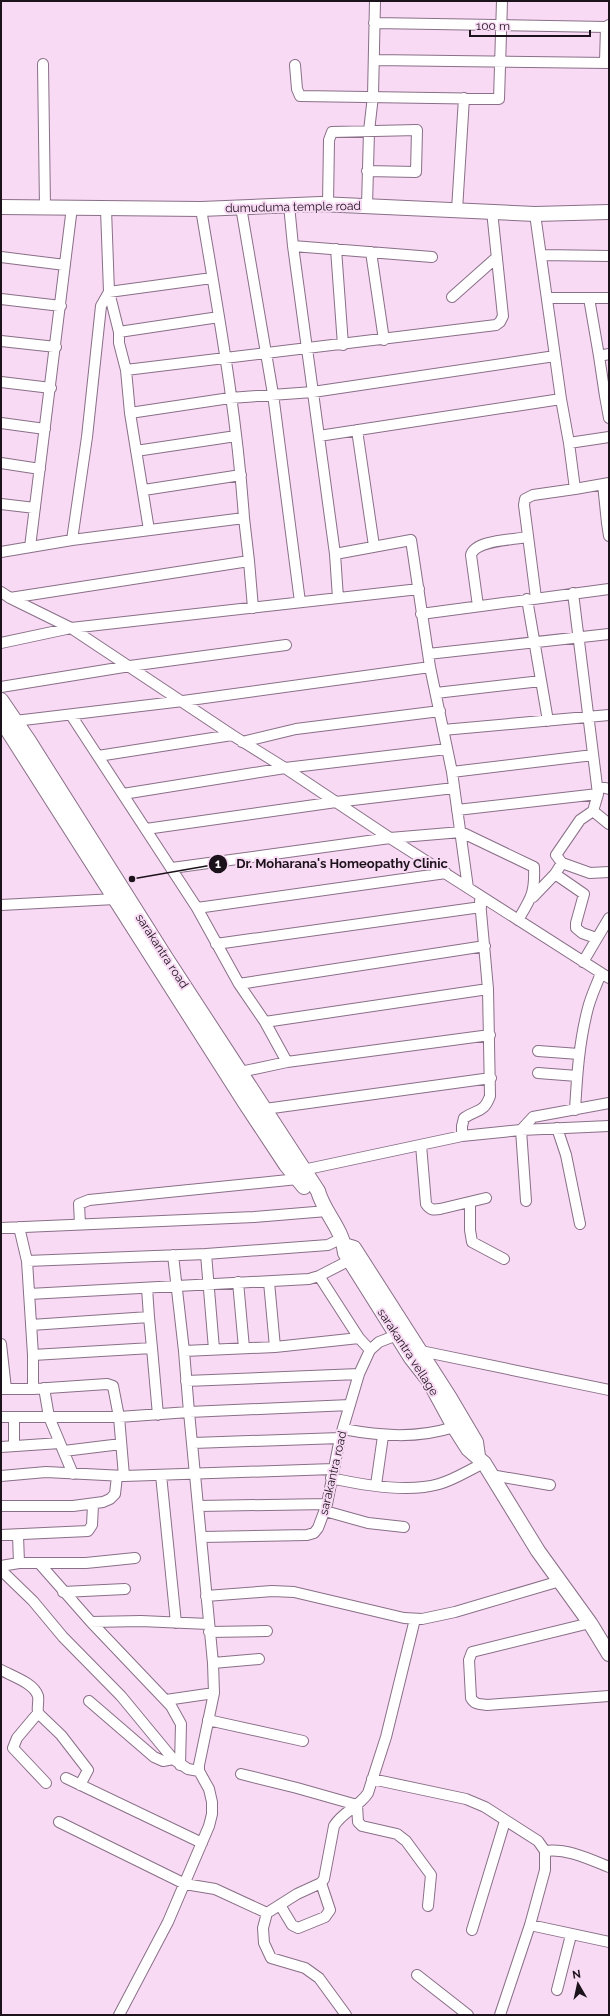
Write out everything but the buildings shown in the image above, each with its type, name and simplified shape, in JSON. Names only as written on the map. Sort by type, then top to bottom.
[{"type":"street","points":[[367,206],[369,131],[373,96],[375,1]]},
{"type":"street","points":[[295,65],[297,89],[300,96],[499,99],[502,1]]},
{"type":"street","points":[[374,23],[607,26],[607,62],[374,60]]},
{"type":"street","points":[[43,64],[45,207]]},
{"type":"street","points":[[457,210],[464,98]]},
{"type":"street","points":[[328,204],[330,135],[332,132],[417,130],[416,172],[367,171]]},
{"type":"street","name":"dumuduma temple road","points":[[1,207],[201,209],[328,204],[536,214],[609,212]]},
{"type":"street","points":[[289,205],[292,246],[335,554],[338,598]]},
{"type":"street","points":[[30,547],[56,348],[72,207]]},
{"type":"street","points":[[242,207],[265,354],[273,394],[300,602]]},
{"type":"street","points":[[106,209],[109,292],[119,332],[119,343],[126,370],[130,413],[144,490],[149,530]]},
{"type":"street","points":[[201,209],[219,317],[236,436],[253,608]]},
{"type":"street","points":[[126,370],[307,350],[484,328],[500,322],[503,316],[492,211]]},
{"type":"street","points":[[536,214],[561,399],[575,489]]},
{"type":"street","points":[[292,246],[432,257]]},
{"type":"street","points":[[336,249],[343,345]]},
{"type":"street","points":[[371,252],[384,340]]},
{"type":"street","points":[[541,255],[609,256]]},
{"type":"street","points":[[1,257],[65,265]]},
{"type":"street","points":[[452,297],[497,257]]},
{"type":"street","points":[[109,292],[212,278]]},
{"type":"street","points":[[72,540],[87,437],[101,306],[109,292]]},
{"type":"street","points":[[547,298],[609,298]]},
{"type":"street","points":[[589,298],[604,355],[609,418]]},
{"type":"street","points":[[1,299],[61,306]]},
{"type":"street","points":[[119,332],[219,317]]},
{"type":"street","points":[[1,340],[56,348]]},
{"type":"street","points":[[130,413],[230,398],[313,392],[555,356]]},
{"type":"street","points":[[1,382],[51,388]]},
{"type":"street","points":[[319,436],[561,399]]},
{"type":"street","points":[[1,423],[45,429]]},
{"type":"street","points":[[357,430],[374,546]]},
{"type":"street","points":[[136,451],[236,436]]},
{"type":"street","points":[[569,443],[609,436]]},
{"type":"street","points":[[1,463],[40,469]]},
{"type":"street","points":[[144,490],[241,475]]},
{"type":"street","points":[[548,721],[535,644],[524,505],[528,497],[606,483],[609,536]]},
{"type":"street","points":[[1,504],[35,508]]},
{"type":"street","points":[[1,552],[72,540],[244,518]]},
{"type":"street","points":[[478,606],[471,555],[472,551],[477,546],[527,537]]},
{"type":"street","points":[[335,554],[411,540],[430,667],[452,772],[468,888]]},
{"type":"street","points":[[10,598],[249,561]]},
{"type":"street","points":[[421,614],[609,588]]},
{"type":"street","points":[[1,642],[71,628],[418,589]]},
{"type":"street","points":[[1,592],[10,598],[71,628],[183,701],[242,742],[285,768],[390,838],[605,976],[588,1006],[579,1054],[575,1110]]},
{"type":"street","points":[[572,593],[579,638],[597,790],[593,811],[580,820],[556,856],[562,863],[590,873],[609,872]]},
{"type":"street","points":[[428,654],[535,644],[609,634]]},
{"type":"street","points":[[1,686],[130,666],[286,645]]},
{"type":"street","points":[[8,720],[71,715],[183,701],[430,667]]},
{"type":"street","points":[[436,693],[541,682]]},
{"type":"street","name":"sarakantra road","points":[[1,700],[8,720],[115,899],[245,1103],[300,1175]]},
{"type":"street","points":[[242,742],[296,729],[440,711]]},
{"type":"street","points":[[71,715],[197,908],[239,984],[265,1022],[287,1062]]},
{"type":"street","points":[[443,730],[609,715]]},
{"type":"street","name":"sarakantra road","points":[[8,720],[264,1109],[311,1195],[324,1207],[343,1241],[354,1248],[356,1259]]},
{"type":"street","points":[[98,756],[232,735]]},
{"type":"street","points":[[123,794],[285,768],[447,749]]},
{"type":"street","points":[[452,772],[593,755]]},
{"type":"street","points":[[146,829],[336,802],[454,788]]},
{"type":"street","points":[[457,810],[609,789]]},
{"type":"street","points":[[593,811],[609,824]]},
{"type":"street","points":[[172,868],[390,838],[461,832],[534,867],[535,887],[530,900],[518,920]]},
{"type":"street","points":[[530,900],[555,874],[562,863]]},
{"type":"street","points":[[197,908],[446,873]]},
{"type":"street","points":[[555,874],[584,894],[576,922],[576,928],[582,933],[602,932]]},
{"type":"street","points":[[462,1136],[464,1118],[481,1111],[488,1103],[490,1096],[491,1078],[488,989],[479,895]]},
{"type":"street","points":[[1,905],[115,899]]},
{"type":"street","points":[[216,944],[481,907]]},
{"type":"street","points":[[583,962],[609,918]]},
{"type":"street","points":[[239,984],[485,946]]},
{"type":"street","points":[[265,1022],[488,989]]},
{"type":"street","points":[[240,1072],[287,1062],[490,1035]]},
{"type":"street","points":[[538,1051],[579,1054]]},
{"type":"street","points":[[538,1073],[577,1076]]},
{"type":"street","points":[[264,1109],[491,1078]]},
{"type":"street","points":[[526,1201],[521,1130],[533,1117],[609,1103]]},
{"type":"street","points":[[80,1224],[79,1204],[89,1200],[300,1175],[462,1136],[521,1130],[609,1126]]},
{"type":"street","points":[[557,1128],[572,1181],[580,1224]]},
{"type":"street","points":[[421,1145],[426,1204],[428,1208],[433,1210],[440,1209],[486,1198]]},
{"type":"street","points":[[470,1202],[470,1230],[472,1242],[504,1259]]},
{"type":"street","points":[[1,1228],[254,1217],[324,1207]]},
{"type":"street","points":[[19,1227],[27,1261],[33,1355],[33,1389]]},
{"type":"street","points":[[27,1261],[206,1254],[328,1245],[343,1241]]},
{"type":"street","points":[[206,1254],[214,1349]]},
{"type":"street","points":[[120,2015],[168,1922],[209,1826],[212,1814],[212,1802],[209,1789],[199,1771],[214,1693],[213,1663],[184,1351],[173,1255]]},
{"type":"street","points":[[29,1294],[147,1288],[208,1283],[269,1282],[319,1276],[356,1259]]},
{"type":"street","name":"sarakantra vellage","points":[[356,1259],[397,1335],[429,1381],[468,1449],[484,1465],[538,1551],[590,1623],[609,1654]]},
{"type":"street","name":"sarakantra vellage","points":[[356,1259],[421,1351],[476,1442],[484,1465]]},
{"type":"street","points":[[319,1276],[359,1338],[370,1350],[379,1342],[397,1335]]},
{"type":"street","points":[[238,1282],[244,1348]]},
{"type":"street","points":[[269,1282],[274,1347]]},
{"type":"street","points":[[147,1288],[158,1415]]},
{"type":"street","points":[[31,1325],[149,1317]]},
{"type":"street","points":[[184,1351],[274,1347],[359,1338]]},
{"type":"street","points":[[1,1344],[3,1389],[110,1385],[115,1390],[122,1444],[121,1476],[115,1494],[110,1499],[93,1505],[1,1506]]},
{"type":"street","points":[[33,1355],[152,1348]]},
{"type":"street","name":"sarakantra road","points":[[202,1537],[307,1535],[314,1533],[318,1528],[326,1508],[332,1474],[342,1434],[359,1374],[370,1350]]},
{"type":"street","points":[[421,1351],[609,1390]]},
{"type":"street","points":[[186,1381],[359,1374]]},
{"type":"street","points":[[44,1388],[49,1417],[73,1474]]},
{"type":"street","points":[[1,1417],[119,1417],[189,1412],[350,1406]]},
{"type":"street","points":[[14,1417],[14,1446]]},
{"type":"street","points":[[193,1443],[342,1434],[383,1436],[416,1435],[454,1427]]},
{"type":"street","points":[[376,1485],[383,1436]]},
{"type":"street","points":[[1,1447],[62,1447],[122,1444]]},
{"type":"street","points":[[1,1476],[46,1472],[121,1476],[332,1474],[376,1485],[428,1486],[440,1484],[484,1465],[550,1485]]},
{"type":"street","points":[[161,1475],[176,1623]]},
{"type":"street","points":[[1,1535],[88,1531],[92,1525],[93,1505]]},
{"type":"street","points":[[198,1506],[326,1508],[368,1523],[404,1527]]},
{"type":"street","points":[[18,1535],[19,1563]]},
{"type":"street","points":[[1,1566],[19,1563],[86,1563],[134,1558]]},
{"type":"street","points":[[40,1564],[63,1592],[166,1700],[181,1724],[176,1762]]},
{"type":"street","points":[[1,1570],[33,1601],[78,1653],[121,1696],[176,1762]]},
{"type":"street","points":[[206,1596],[272,1591],[294,1592],[415,1619],[455,1612],[560,1581]]},
{"type":"street","points":[[63,1592],[125,1589]]},
{"type":"street","points":[[346,2015],[319,1978],[305,1968],[271,1958],[264,1943],[263,1928],[267,1913],[321,1884],[324,1879],[334,1826],[337,1821],[363,1802],[368,1793],[386,1736],[415,1619]]},
{"type":"street","points":[[91,1622],[141,1621],[176,1623],[209,1628],[267,1631]]},
{"type":"street","points":[[590,1623],[477,1649],[472,1652],[469,1660],[471,1698],[478,1704],[486,1705],[609,1696]]},
{"type":"street","points":[[213,1663],[259,1659]]},
{"type":"street","points":[[1,1670],[23,1681],[34,1690],[38,1696],[38,1713],[17,1738],[13,1748],[46,1783]]},
{"type":"street","points":[[166,1700],[214,1693]]},
{"type":"street","points":[[89,1701],[154,1758],[163,1761],[176,1762],[199,1771]]},
{"type":"street","points":[[38,1713],[61,1736],[86,1765],[88,1770],[87,1774],[80,1785]]},
{"type":"street","points":[[208,1720],[303,1741]]},
{"type":"street","points":[[241,1774],[357,1805]]},
{"type":"street","points":[[66,1778],[202,1843]]},
{"type":"street","points":[[372,1779],[466,1799],[485,1807],[538,1841],[545,1851],[545,1870],[530,1925],[500,2015]]},
{"type":"street","points":[[357,1805],[358,1822],[362,1826],[402,1837],[426,1867],[431,1875],[428,1906]]},
{"type":"street","points":[[472,1930],[505,1821]]},
{"type":"street","points":[[59,1822],[185,1884],[215,1889],[267,1913]]},
{"type":"street","points":[[545,1851],[553,1850],[565,1852],[609,1867]]},
{"type":"street","points":[[280,1905],[292,1925],[298,1928],[325,1917],[330,1910],[321,1884]]},
{"type":"street","points":[[530,1925],[609,1942]]},
{"type":"street","points":[[557,1990],[571,1935]]},
{"type":"street","points":[[417,1975],[468,2015]]},
{"type":"place","name":"Dr. Moharana's Homeopathy Clinic","points":[[132,879]]}]
